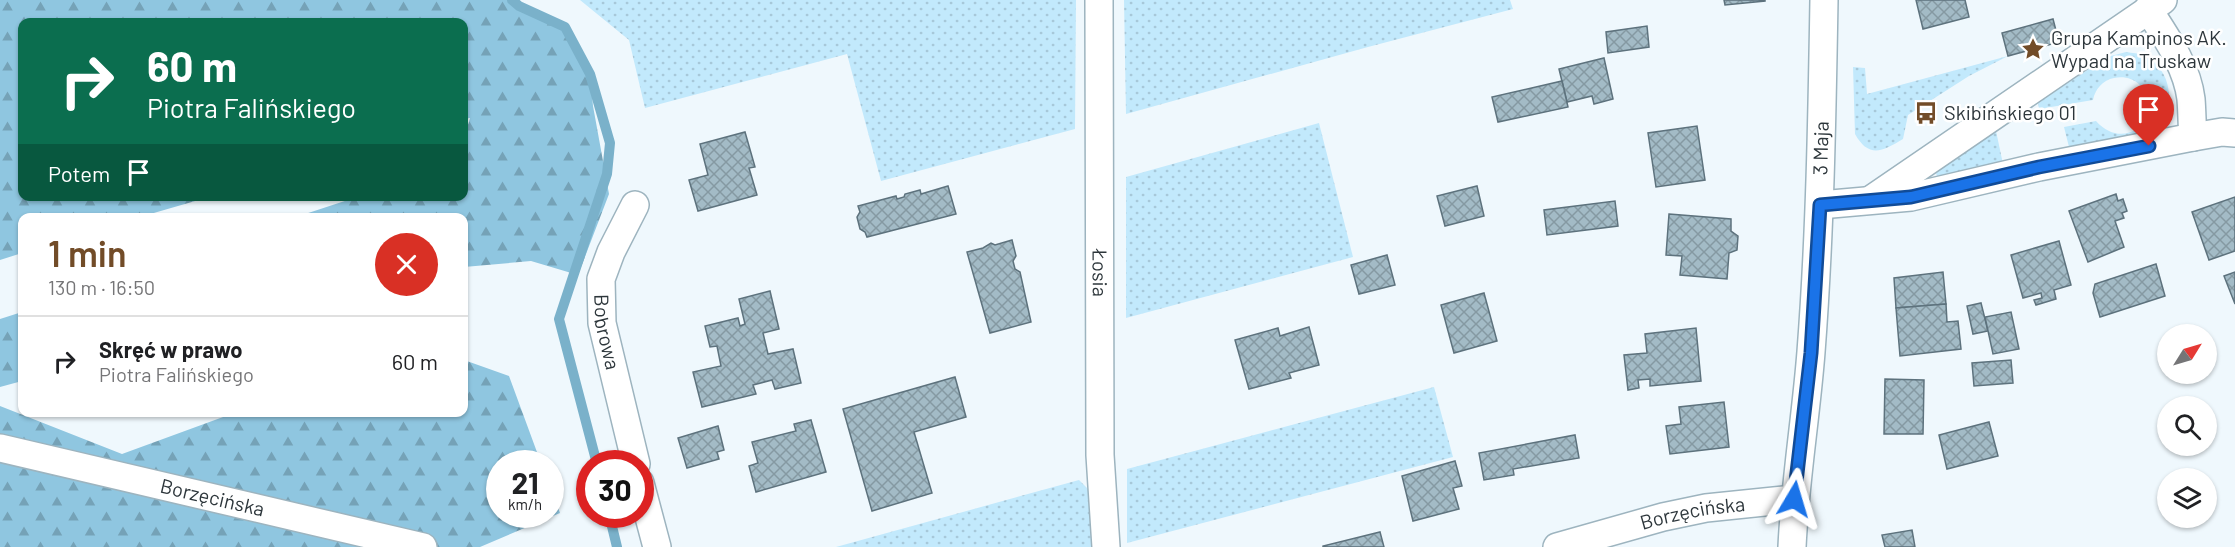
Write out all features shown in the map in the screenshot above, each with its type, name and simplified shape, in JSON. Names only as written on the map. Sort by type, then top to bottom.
[{"type":"street","name":"Łosia","points":[[1099,0],[1100,455],[1106,547]]},
{"type":"street","name":"3 Maja","points":[[1792,547],[1794,499],[1811,353],[1820,205],[1824,0]]},
{"type":"street","points":[[1871,199],[2156,5],[2169,42],[2184,72],[2191,97],[2193,137]]},
{"type":"street","points":[[1820,205],[1911,197],[2039,167],[2193,137],[2222,132],[2235,133]]},
{"type":"street","name":"Bobrowa","points":[[633,450],[602,323],[601,279],[611,252],[635,205]]},
{"type":"street","name":"Borzęcińska","points":[[0,448],[423,547]]},
{"type":"street","name":"Borzęcińska","points":[[1557,547],[1695,510],[1794,499]]},
{"type":"street","points":[[652,528],[657,547]]},
{"type":"shaded area","points":[[580,0],[1076,0],[1075,129],[881,181],[847,54],[645,108],[629,40]]},
{"type":"shaded area","points":[[1124,0],[1510,0],[1513,9],[1126,114]]},
{"type":"shaded area","points":[[2126,52],[2140,54],[2153,62],[2166,79],[2169,100],[2162,121],[2154,129],[2137,138],[2070,151],[2064,127],[2096,121],[2108,130],[2119,134],[2140,127],[2149,108],[2147,96],[2140,85],[2128,78],[2114,78],[2100,86],[2093,100],[2039,109],[2038,103],[2107,57]]},
{"type":"shaded area","points":[[2008,56],[1969,76],[1908,115],[1903,139],[1889,147],[1871,150],[1860,142],[1855,134],[1853,67],[1865,68],[1867,94]]},
{"type":"shaded area","points":[[1319,123],[1353,257],[1126,318],[1126,177]]},
{"type":"shaded area","points":[[1996,131],[2003,164],[1937,176],[1937,170]]},
{"type":"shaded area","points":[[1434,387],[1453,457],[1127,543],[1127,469]]},
{"type":"shaded area","points":[[1079,480],[1094,495],[1100,547],[836,547]]},
{"type":"green space","points":[[0,0],[512,0],[519,6],[565,27],[590,74],[593,106],[609,194],[578,275],[531,261],[468,267],[468,213],[308,213],[345,201],[468,201],[468,125],[470,118],[468,118],[468,18],[18,18],[18,201],[195,201],[154,213],[18,213],[18,254],[0,260]]},
{"type":"green space","points":[[18,313],[18,382],[0,387],[0,319]]},
{"type":"green space","points":[[468,361],[509,376],[536,450],[486,450],[486,528],[525,528],[480,547],[0,547],[0,406],[18,413],[18,417],[28,417],[122,454],[223,417],[468,417]]},
{"type":"building","points":[[1724,0],[1765,0],[1765,1],[1725,5]]},
{"type":"building","points":[[1916,0],[1965,0],[1969,17],[1923,29]]},
{"type":"building","points":[[2053,19],[2059,42],[2008,56],[2002,33]]},
{"type":"building","points":[[1647,26],[1649,47],[1608,53],[1606,32]]},
{"type":"building","points":[[1604,58],[1613,99],[1594,104],[1592,96],[1567,102],[1559,69]]},
{"type":"building","points":[[1562,81],[1568,107],[1498,122],[1492,97]]},
{"type":"building","points":[[1697,126],[1705,180],[1656,187],[1648,133]]},
{"type":"building","points":[[745,132],[755,167],[749,168],[757,195],[698,211],[689,180],[708,175],[700,144]]},
{"type":"building","points":[[948,186],[956,214],[867,237],[860,229],[857,217],[860,212],[858,206],[896,196],[897,199],[920,190],[921,194]]},
{"type":"building","points":[[1477,186],[1484,216],[1445,226],[1437,196]]},
{"type":"building","points":[[2116,194],[2118,201],[2123,199],[2127,211],[2122,213],[2124,218],[2115,221],[2124,247],[2088,262],[2069,211]]},
{"type":"building","points":[[2235,197],[2235,251],[2209,260],[2192,212]]},
{"type":"building","points":[[1615,201],[1618,226],[1547,235],[1544,210]]},
{"type":"building","points":[[1669,214],[1731,219],[1731,231],[1738,236],[1737,250],[1729,253],[1727,279],[1680,275],[1682,256],[1666,255]]},
{"type":"building","points":[[1012,240],[1016,256],[1013,261],[1015,269],[1020,272],[1031,322],[990,333],[967,252],[983,248],[991,243],[995,245]]},
{"type":"building","points":[[2059,241],[2071,285],[2054,290],[2056,299],[2036,305],[2034,300],[2042,298],[2041,293],[2023,298],[2011,255]]},
{"type":"building","points":[[1387,255],[1395,285],[1359,294],[1351,265]]},
{"type":"building","points":[[2156,264],[2165,296],[2100,317],[2093,293],[2095,284]]},
{"type":"building","points":[[1943,272],[1946,304],[1896,308],[1894,278]]},
{"type":"building","points":[[2235,272],[2235,304],[2224,276]]},
{"type":"building","points":[[770,291],[779,329],[763,333],[768,354],[793,349],[801,383],[775,389],[772,380],[753,385],[756,394],[702,407],[693,372],[721,366],[717,346],[710,347],[705,326],[738,318],[740,326],[745,324],[739,299]]},
{"type":"building","points":[[1484,293],[1497,341],[1454,353],[1441,305]]},
{"type":"building","points":[[1981,303],[1988,331],[1973,334],[1967,306]]},
{"type":"building","points":[[1946,304],[1947,322],[1958,321],[1961,349],[1900,356],[1896,308]]},
{"type":"building","points":[[2011,312],[2019,349],[1993,354],[1985,317]]},
{"type":"building","points":[[1309,327],[1319,365],[1289,373],[1291,378],[1249,389],[1235,340],[1278,328],[1280,336]]},
{"type":"building","points":[[1696,328],[1701,381],[1650,386],[1650,379],[1638,380],[1639,388],[1628,390],[1624,355],[1647,353],[1645,334]]},
{"type":"building","points":[[2011,360],[2013,383],[1974,386],[1972,363]]},
{"type":"building","points":[[955,377],[966,417],[914,432],[932,493],[872,511],[843,409]]},
{"type":"building","points":[[1885,379],[1924,380],[1923,434],[1884,434]]},
{"type":"building","points":[[1724,402],[1729,447],[1670,454],[1666,426],[1681,424],[1679,407]]},
{"type":"building","points":[[811,420],[826,472],[756,492],[749,466],[758,463],[752,442],[796,431],[794,424]]},
{"type":"building","points":[[1989,422],[1998,456],[1947,469],[1939,435]]},
{"type":"building","points":[[718,426],[724,450],[717,452],[719,459],[687,468],[678,438]]},
{"type":"building","points":[[1575,435],[1579,458],[1513,469],[1514,475],[1484,480],[1479,453]]},
{"type":"building","points":[[1455,461],[1462,486],[1453,488],[1459,509],[1413,521],[1402,476]]},
{"type":"building","points":[[1912,530],[1915,547],[1885,547],[1882,535]]},
{"type":"building","points":[[1380,532],[1384,547],[1323,547],[1323,546]]},
{"type":"waterway","points":[[512,0],[519,6],[565,27],[590,74],[610,143],[607,174],[559,319],[593,450]]},
{"type":"waterway","points":[[612,528],[617,547]]},
{"type":"place","name":"Grupa Kampinos AK. Wypad na Truskaw","points":[[2033,49]]},
{"type":"place","name":"Skibińskiego 01","points":[[1926,113]]},
{"type":"route","points":[[1794,499],[1811,353],[1820,205],[1911,197],[2039,167],[2149,146]]}]
